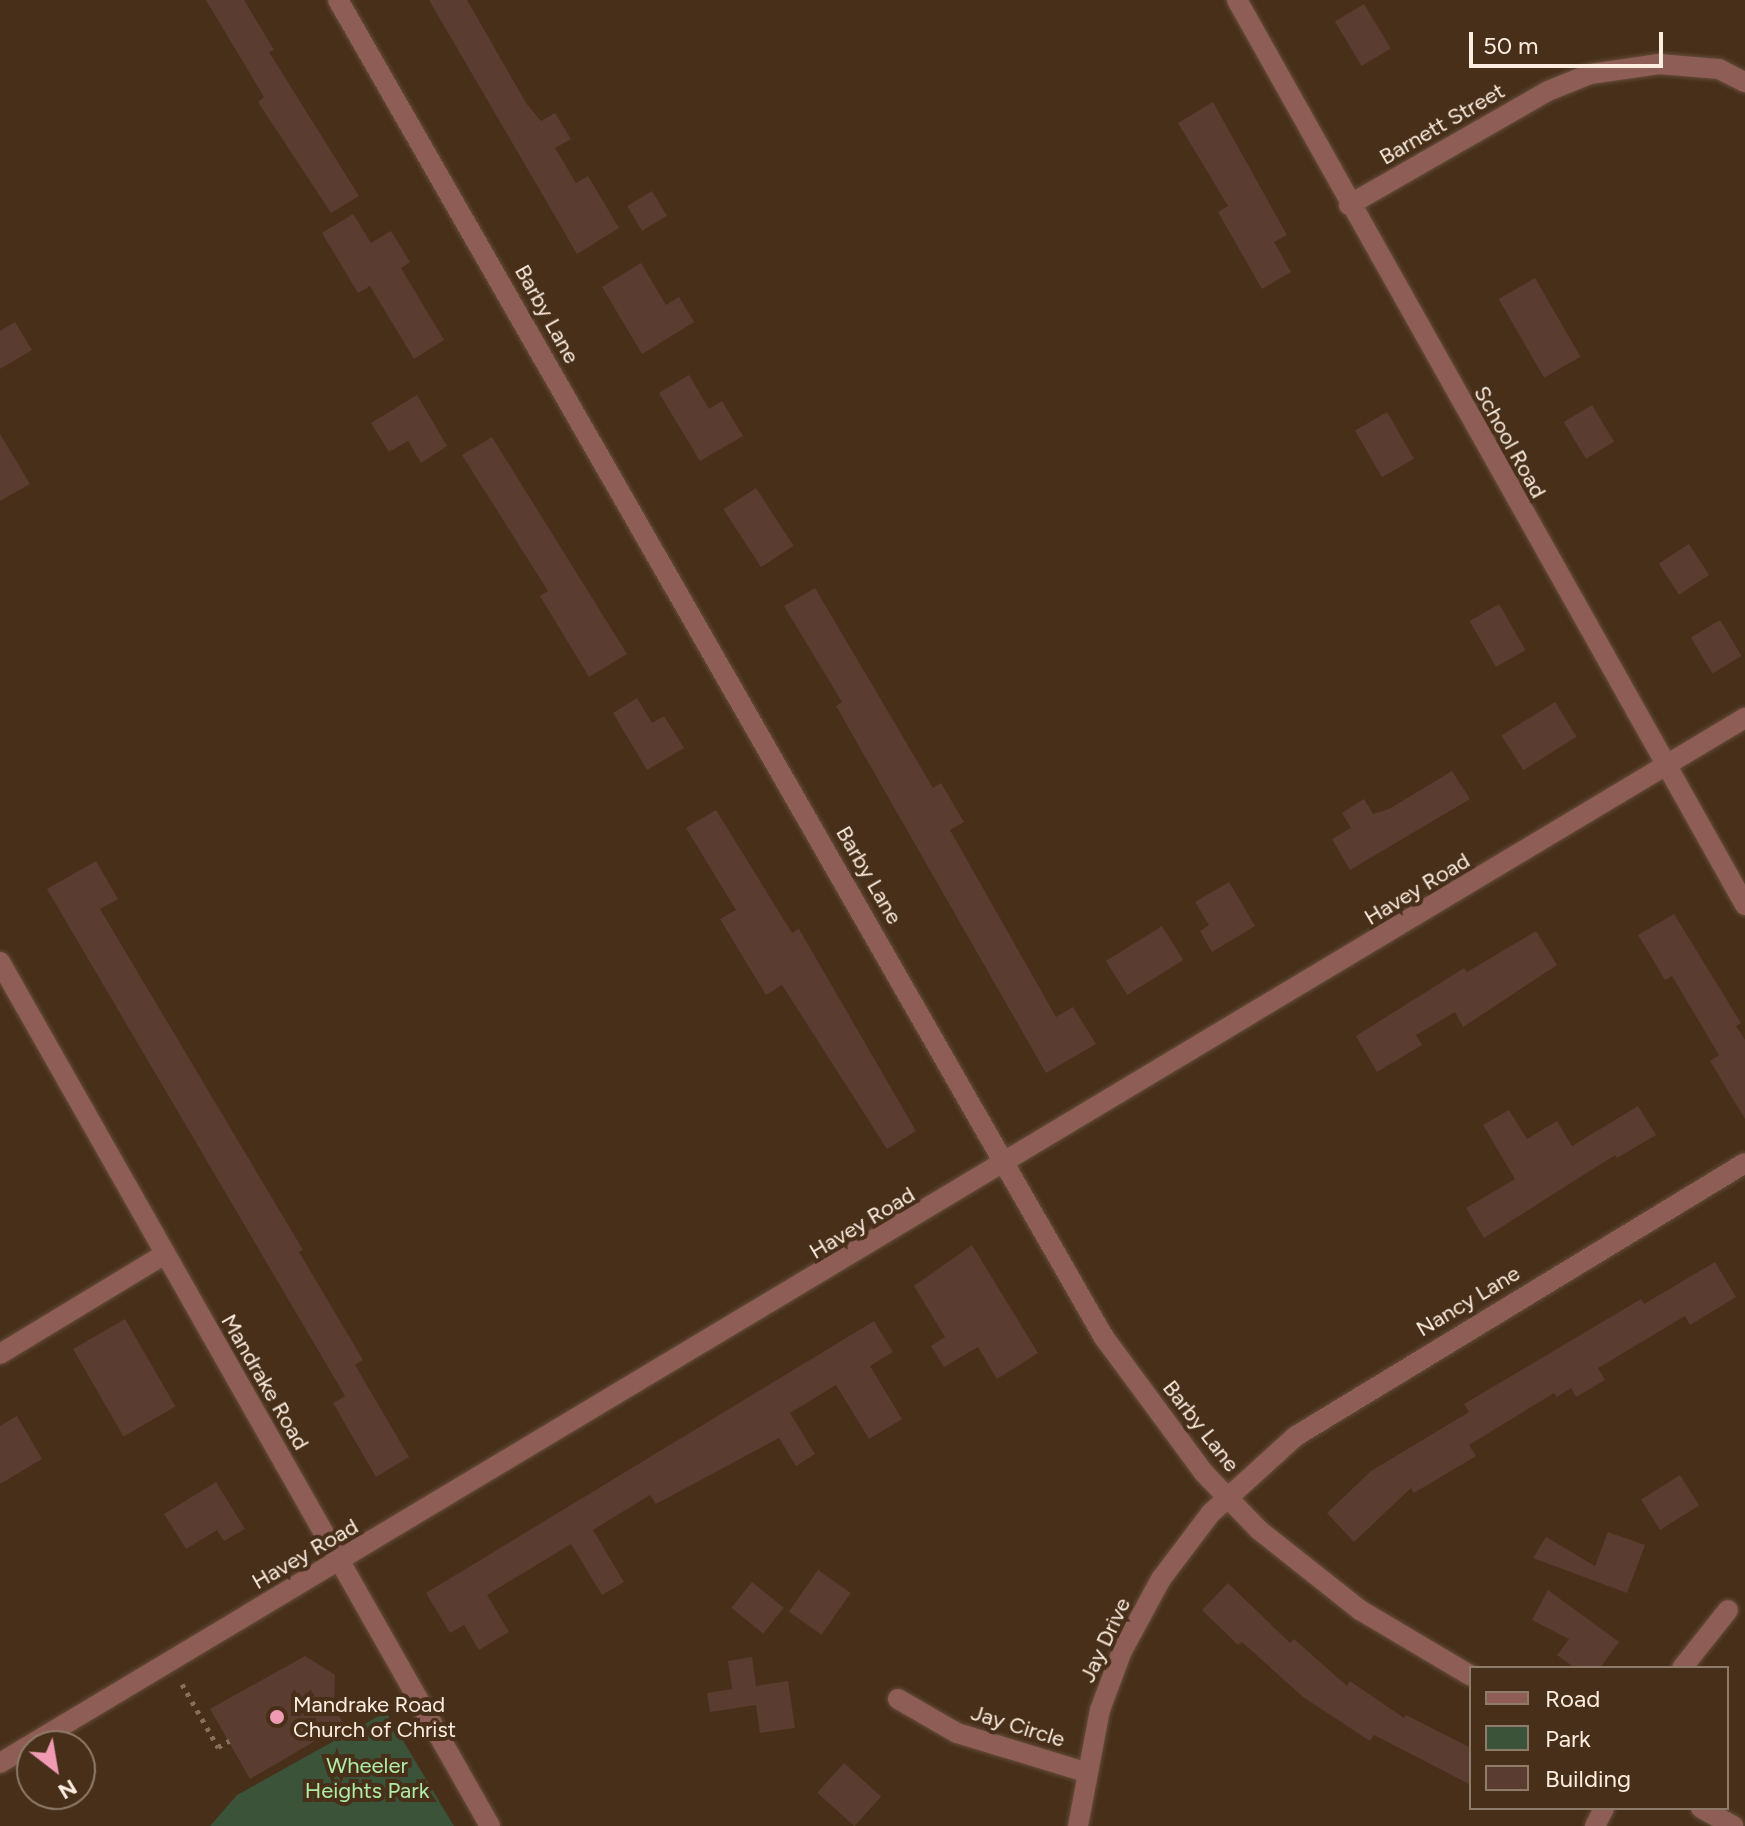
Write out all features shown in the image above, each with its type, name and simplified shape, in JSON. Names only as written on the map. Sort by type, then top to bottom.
[{"type":"street","name":"Barby Lane","points":[[338,0],[1103,1336],[1228,1497],[1294,1560],[1360,1610],[1469,1675]]},
{"type":"street","name":"School Road","points":[[1237,0],[1349,205],[1745,905]]},
{"type":"street","name":"Barnett Street","points":[[1349,205],[1548,91],[1590,74],[1659,64],[1719,69],[1745,82]]},
{"type":"street","name":"Havey Road","points":[[0,1763],[1005,1164],[1745,718]]},
{"type":"street","name":"Mandrake Road","points":[[0,962],[490,1826]]},
{"type":"street","name":"Nancy Lane","points":[[1228,1497],[1296,1436],[1745,1163]]},
{"type":"street","points":[[0,1354],[165,1254]]},
{"type":"street","name":"Jay Drive","points":[[1078,1826],[1085,1772],[1122,1651],[1161,1579],[1228,1497]]},
{"type":"street","points":[[1684,1666],[1728,1610]]},
{"type":"street","name":"Jay Circle","points":[[898,1699],[957,1733],[1085,1772]]},
{"type":"street","points":[[1705,1810],[1733,1826]]},
{"type":"path","points":[[182,1684],[218,1747],[229,1741]]},
{"type":"green space","name":"Wheeler Heights Park","points":[[386,1712],[454,1826],[210,1826],[237,1795]]},
{"type":"building","points":[[206,0],[244,0],[274,50],[269,52],[359,196],[331,213],[258,102],[264,97]]},
{"type":"building","points":[[429,0],[467,0],[526,103],[541,121],[555,113],[571,139],[555,148],[576,183],[588,176],[619,228],[577,254]]},
{"type":"building","points":[[1364,4],[1391,49],[1362,66],[1335,22]]},
{"type":"building","points":[[1213,102],[1287,235],[1274,242],[1291,272],[1262,289],[1218,212],[1228,206],[1178,123]]},
{"type":"building","points":[[652,191],[667,216],[642,231],[627,206]]},
{"type":"building","points":[[353,214],[371,243],[391,231],[410,262],[401,268],[444,340],[414,359],[370,286],[358,293],[322,233]]},
{"type":"building","points":[[641,263],[666,305],[679,297],[694,322],[642,354],[602,287]]},
{"type":"building","points":[[1535,278],[1580,357],[1544,378],[1499,299]]},
{"type":"building","points":[[15,322],[32,350],[0,369],[0,331]]},
{"type":"building","points":[[689,375],[709,409],[722,401],[743,436],[700,461],[659,393]]},
{"type":"building","points":[[417,395],[447,446],[421,463],[408,441],[389,452],[371,423]]},
{"type":"building","points":[[1592,405],[1614,442],[1586,459],[1564,422]]},
{"type":"building","points":[[1387,412],[1414,459],[1382,477],[1355,430]]},
{"type":"building","points":[[0,434],[30,484],[0,501]]},
{"type":"building","points":[[492,437],[627,654],[589,677],[540,596],[548,591],[462,455]]},
{"type":"building","points":[[756,488],[794,546],[761,567],[723,509]]},
{"type":"building","points":[[1689,544],[1709,575],[1679,595],[1659,564]]},
{"type":"building","points":[[815,588],[933,788],[941,783],[964,822],[950,830],[1056,1017],[1073,1007],[1096,1044],[1046,1073],[836,706],[842,702],[784,606]]},
{"type":"building","points":[[1499,604],[1526,650],[1496,667],[1470,621]]},
{"type":"building","points":[[1720,620],[1742,656],[1712,674],[1691,638]]},
{"type":"building","points":[[637,698],[652,723],[664,716],[684,748],[647,770],[613,713]]},
{"type":"building","points":[[1555,702],[1577,737],[1523,770],[1502,735]]},
{"type":"building","points":[[1452,771],[1470,799],[1350,870],[1332,839],[1351,828],[1342,813],[1364,799],[1373,814],[1389,809]]},
{"type":"building","points":[[716,810],[792,933],[799,929],[916,1131],[887,1149],[782,985],[766,995],[720,919],[736,910],[686,828]]},
{"type":"building","points":[[96,861],[118,899],[100,909],[303,1250],[299,1252],[363,1360],[355,1365],[409,1457],[376,1477],[333,1403],[345,1396],[47,889]]},
{"type":"building","points":[[1229,882],[1255,926],[1212,952],[1200,931],[1209,925],[1195,902]]},
{"type":"building","points":[[1674,914],[1741,1023],[1736,1026],[1745,1040],[1745,1119],[1710,1061],[1719,1055],[1672,976],[1665,980],[1638,935]]},
{"type":"building","points":[[1162,926],[1183,960],[1127,995],[1106,961]]},
{"type":"building","points":[[1536,931],[1557,965],[1463,1027],[1455,1012],[1416,1035],[1422,1045],[1377,1072],[1356,1036],[1464,968],[1467,972]]},
{"type":"building","points":[[1638,1106],[1656,1135],[1617,1158],[1615,1155],[1484,1238],[1466,1208],[1515,1179],[1483,1125],[1509,1110],[1527,1139],[1557,1121],[1572,1146]]},
{"type":"building","points":[[972,1245],[1038,1353],[997,1379],[978,1347],[944,1367],[931,1346],[945,1337],[914,1286]]},
{"type":"building","points":[[1715,1262],[1736,1297],[1690,1325],[1685,1316],[1598,1368],[1605,1380],[1576,1397],[1571,1388],[1557,1397],[1554,1393],[1469,1445],[1476,1456],[1414,1493],[1411,1488],[1354,1542],[1327,1513],[1371,1471],[1469,1412],[1464,1404],[1641,1299],[1644,1304]]},
{"type":"building","points":[[125,1319],[176,1406],[124,1436],[73,1349]]},
{"type":"building","points":[[874,1321],[893,1352],[870,1366],[902,1419],[869,1439],[836,1385],[790,1413],[815,1454],[796,1466],[779,1438],[656,1504],[650,1495],[593,1530],[624,1582],[602,1595],[571,1544],[487,1595],[509,1632],[479,1650],[464,1625],[450,1633],[426,1593]]},
{"type":"building","points":[[17,1416],[42,1459],[0,1484],[0,1426]]},
{"type":"building","points":[[1680,1475],[1699,1506],[1660,1530],[1641,1499]]},
{"type":"building","points":[[216,1482],[245,1529],[224,1541],[217,1530],[186,1549],[164,1514]]},
{"type":"building","points":[[1608,1532],[1645,1545],[1627,1593],[1533,1558],[1546,1537],[1595,1566]]},
{"type":"building","points":[[818,1570],[851,1593],[822,1635],[789,1612]]},
{"type":"building","points":[[752,1582],[784,1608],[763,1633],[731,1608]]},
{"type":"building","points":[[1228,1583],[1290,1643],[1294,1639],[1347,1686],[1350,1681],[1404,1718],[1406,1715],[1469,1747],[1469,1784],[1374,1735],[1370,1741],[1303,1697],[1242,1642],[1238,1645],[1202,1610]]},
{"type":"building","points":[[1548,1590],[1619,1642],[1601,1666],[1572,1666],[1557,1655],[1569,1639],[1532,1620]]},
{"type":"building","name":"Mandrake Road Church of Christ","points":[[305,1656],[335,1675],[334,1708],[344,1724],[250,1779],[210,1709]]},
{"type":"building","points":[[752,1657],[756,1686],[788,1681],[795,1728],[760,1733],[756,1705],[710,1712],[707,1693],[732,1689],[728,1661]]},
{"type":"building","points":[[844,1763],[881,1796],[854,1826],[817,1793]]},
{"type":"place","name":"Mandrake Road Church of Christ","points":[[277,1717]]}]
